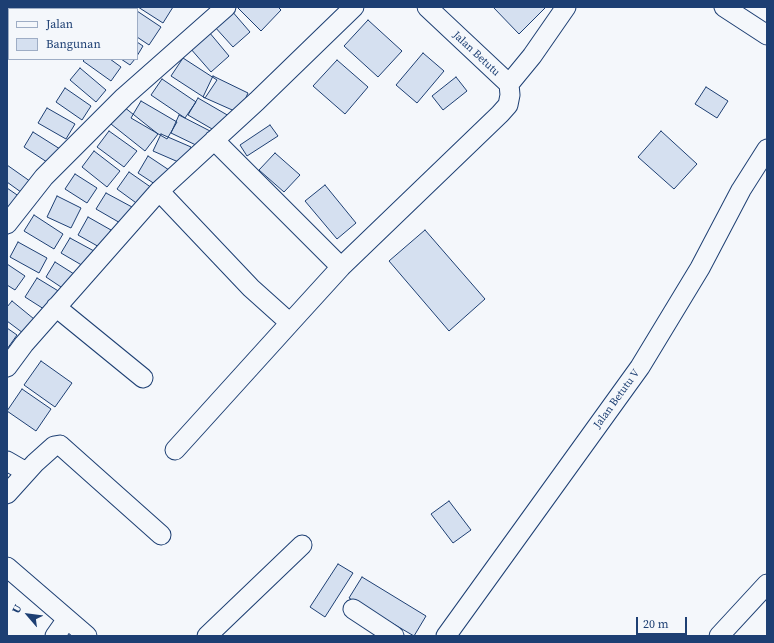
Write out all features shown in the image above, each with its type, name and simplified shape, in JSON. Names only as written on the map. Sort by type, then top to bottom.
[{"type":"street","points":[[7,224],[44,177],[124,97],[226,7]]},
{"type":"street","points":[[7,367],[24,344],[159,191],[354,7]]},
{"type":"street","name":"Jalan Betutu","points":[[427,7],[509,84],[532,56],[566,7]]},
{"type":"street","points":[[724,7],[767,35]]},
{"type":"street","points":[[175,450],[341,267],[500,114],[508,104],[510,96],[509,84]]},
{"type":"street","points":[[214,140],[341,267]]},
{"type":"street","name":"Jalan Betutu V","points":[[446,636],[640,367],[700,268],[741,190],[767,149]]},
{"type":"street","points":[[159,191],[252,288],[290,323]]},
{"type":"street","points":[[56,307],[143,378]]},
{"type":"street","points":[[7,494],[26,472],[54,446],[60,445],[161,535]]},
{"type":"street","points":[[7,461],[26,472]]},
{"type":"street","points":[[207,636],[302,544]]},
{"type":"street","points":[[7,567],[87,636]]},
{"type":"street","points":[[719,636],[767,584]]},
{"type":"street","points":[[353,610],[394,636]]},
{"type":"street","points":[[55,636],[67,619]]},
{"type":"building","points":[[138,7],[173,7],[163,23]]},
{"type":"building","points":[[237,7],[278,7],[281,10],[261,31]]},
{"type":"building","points":[[493,7],[546,7],[519,34]]},
{"type":"building","points":[[231,10],[250,32],[233,47],[214,26]]},
{"type":"building","points":[[138,12],[161,27],[149,45],[138,38]]},
{"type":"building","points":[[368,20],[402,51],[378,77],[344,46]]},
{"type":"building","points":[[209,32],[229,56],[211,72],[190,48]]},
{"type":"building","points":[[138,43],[143,46],[138,54]]},
{"type":"building","points":[[423,53],[444,71],[417,103],[396,85]]},
{"type":"building","points":[[183,58],[217,80],[205,98],[171,76]]},
{"type":"building","points":[[111,60],[121,67],[111,81],[83,61]]},
{"type":"building","points":[[122,60],[134,60],[130,65]]},
{"type":"building","points":[[337,60],[368,87],[345,114],[313,86]]},
{"type":"building","points":[[80,68],[106,90],[96,102],[70,80]]},
{"type":"building","points":[[213,76],[248,93],[239,113],[203,97]]},
{"type":"building","points":[[456,77],[467,91],[443,110],[432,96]]},
{"type":"building","points":[[162,79],[196,102],[185,118],[151,95]]},
{"type":"building","points":[[706,87],[728,101],[717,118],[695,104]]},
{"type":"building","points":[[65,88],[91,106],[82,120],[56,102]]},
{"type":"building","points":[[198,98],[229,116],[219,133],[188,115]]},
{"type":"building","points":[[141,101],[177,122],[167,139],[131,118]]},
{"type":"building","points":[[124,107],[158,134],[145,151],[111,124]]},
{"type":"building","points":[[47,108],[75,124],[66,139],[38,123]]},
{"type":"building","points":[[179,115],[210,131],[202,148],[171,133]]},
{"type":"building","points":[[270,125],[278,136],[247,156],[240,145]]},
{"type":"building","points":[[109,131],[137,151],[124,167],[97,147]]},
{"type":"building","points":[[661,131],[697,164],[674,189],[638,157]]},
{"type":"building","points":[[33,132],[60,149],[50,164],[24,147]]},
{"type":"building","points":[[161,134],[191,147],[183,164],[153,151]]},
{"type":"building","points":[[94,151],[120,171],[107,187],[82,167]]},
{"type":"building","points":[[275,153],[300,175],[284,192],[259,170]]},
{"type":"building","points":[[148,156],[172,172],[161,188],[138,173]]},
{"type":"building","points":[[7,165],[34,184],[25,195],[7,182]]},
{"type":"building","points":[[129,172],[152,188],[139,205],[117,189]]},
{"type":"building","points":[[75,174],[97,188],[87,203],[65,189]]},
{"type":"building","points":[[325,185],[356,223],[337,239],[305,201]]},
{"type":"building","points":[[7,188],[20,197],[7,215]]},
{"type":"building","points":[[106,193],[132,207],[122,224],[96,209]]},
{"type":"building","points":[[57,196],[81,208],[71,228],[47,217]]},
{"type":"building","points":[[34,215],[63,234],[54,249],[24,231]]},
{"type":"building","points":[[88,217],[111,230],[101,248],[78,235]]},
{"type":"building","points":[[425,230],[485,299],[449,331],[389,261]]},
{"type":"building","points":[[70,238],[94,251],[85,267],[61,253]]},
{"type":"building","points":[[18,242],[47,258],[39,273],[10,257]]},
{"type":"building","points":[[55,262],[74,274],[64,289],[46,277]]},
{"type":"building","points":[[7,264],[25,276],[15,290],[7,285]]},
{"type":"building","points":[[37,278],[60,292],[47,311],[25,297]]},
{"type":"building","points":[[12,301],[34,319],[23,333],[7,321],[7,307]]},
{"type":"building","points":[[7,328],[17,335],[7,349]]},
{"type":"building","points":[[41,361],[72,383],[55,407],[24,385]]},
{"type":"building","points":[[22,389],[51,409],[36,431],[7,411]]},
{"type":"building","points":[[449,501],[471,530],[453,543],[431,514]]},
{"type":"building","points":[[338,564],[353,573],[325,617],[310,607]]},
{"type":"building","points":[[362,577],[426,616],[414,636],[349,598]]}]
